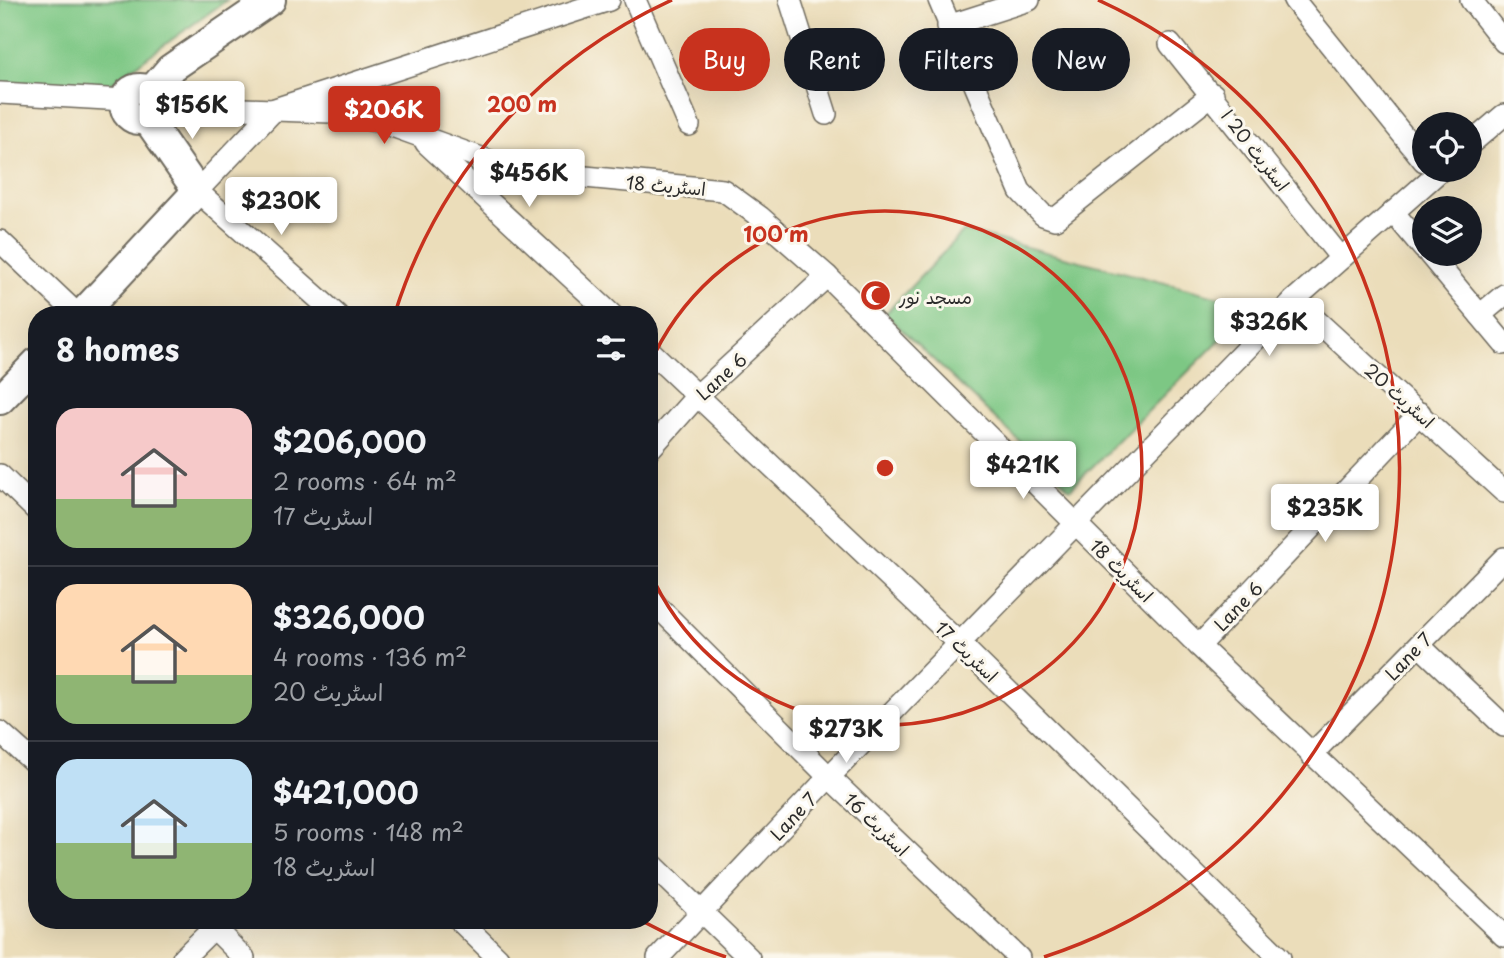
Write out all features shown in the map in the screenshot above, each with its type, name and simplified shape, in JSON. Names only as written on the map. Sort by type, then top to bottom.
[{"type":"main road","points":[[125,100],[125,109],[132,118],[152,105],[170,69],[271,0]]},
{"type":"main road","points":[[88,306],[197,191],[152,105]]},
{"type":"main road","points":[[0,400],[28,371]]},
{"type":"street","points":[[327,306],[197,191],[275,109],[609,0]]},
{"type":"street","points":[[635,0],[689,125]]},
{"type":"street","points":[[790,0],[826,114]]},
{"type":"street","points":[[939,0],[1020,191],[1043,215],[1055,219],[1213,94]]},
{"type":"street","points":[[948,26],[1029,0]]},
{"type":"street","points":[[1294,0],[1412,143]]},
{"type":"street","points":[[1471,0],[1504,42]]},
{"type":"street","name":"اسٹریٹ 20 ا","points":[[1170,44],[1213,94],[1341,258]]},
{"type":"street","points":[[0,93],[125,100]]},
{"type":"street","name":"اسٹریٹ 18","points":[[152,105],[331,112],[417,134],[495,163],[584,177],[723,190],[760,217],[827,276],[1199,646],[1504,936]]},
{"type":"street","points":[[1482,133],[1504,114]]},
{"type":"street","points":[[417,134],[602,306]]},
{"type":"street","name":"Lane 7","points":[[658,958],[959,643],[1294,300],[1393,212],[1421,182]]},
{"type":"street","points":[[1393,212],[1412,235]]},
{"type":"street","points":[[0,241],[69,306]]},
{"type":"street","points":[[1439,266],[1504,344]]},
{"type":"street","name":"Lane 6","points":[[658,440],[698,396],[827,276]]},
{"type":"street","points":[[1480,315],[1504,295]]},
{"type":"street","name":"اسٹریٹ 20","points":[[1294,300],[1420,412],[1504,492]]},
{"type":"street","name":"اسٹریٹ 17","points":[[658,358],[959,643],[1280,958]]},
{"type":"street","name":"Lane 6","points":[[1199,646],[1420,412]]},
{"type":"street","points":[[0,475],[28,501]]},
{"type":"street","name":"Lane 7","points":[[1311,755],[1504,558]]},
{"type":"street","name":"اسٹریٹ 16","points":[[658,607],[829,778],[1018,958]]},
{"type":"street","points":[[1419,645],[1504,726]]},
{"type":"street","points":[[0,732],[28,757]]},
{"type":"street","points":[[658,870],[749,958]]},
{"type":"street","points":[[183,958],[209,929]]},
{"type":"street","points":[[219,929],[244,958]]},
{"type":"street","points":[[467,929],[498,958]]},
{"type":"green space","points":[[0,0],[227,0],[103,89],[0,93]]},
{"type":"green space","points":[[964,231],[1254,306],[1070,489],[885,314]]},
{"type":"place","name":"مسجد نور","points":[[876,296]]}]
